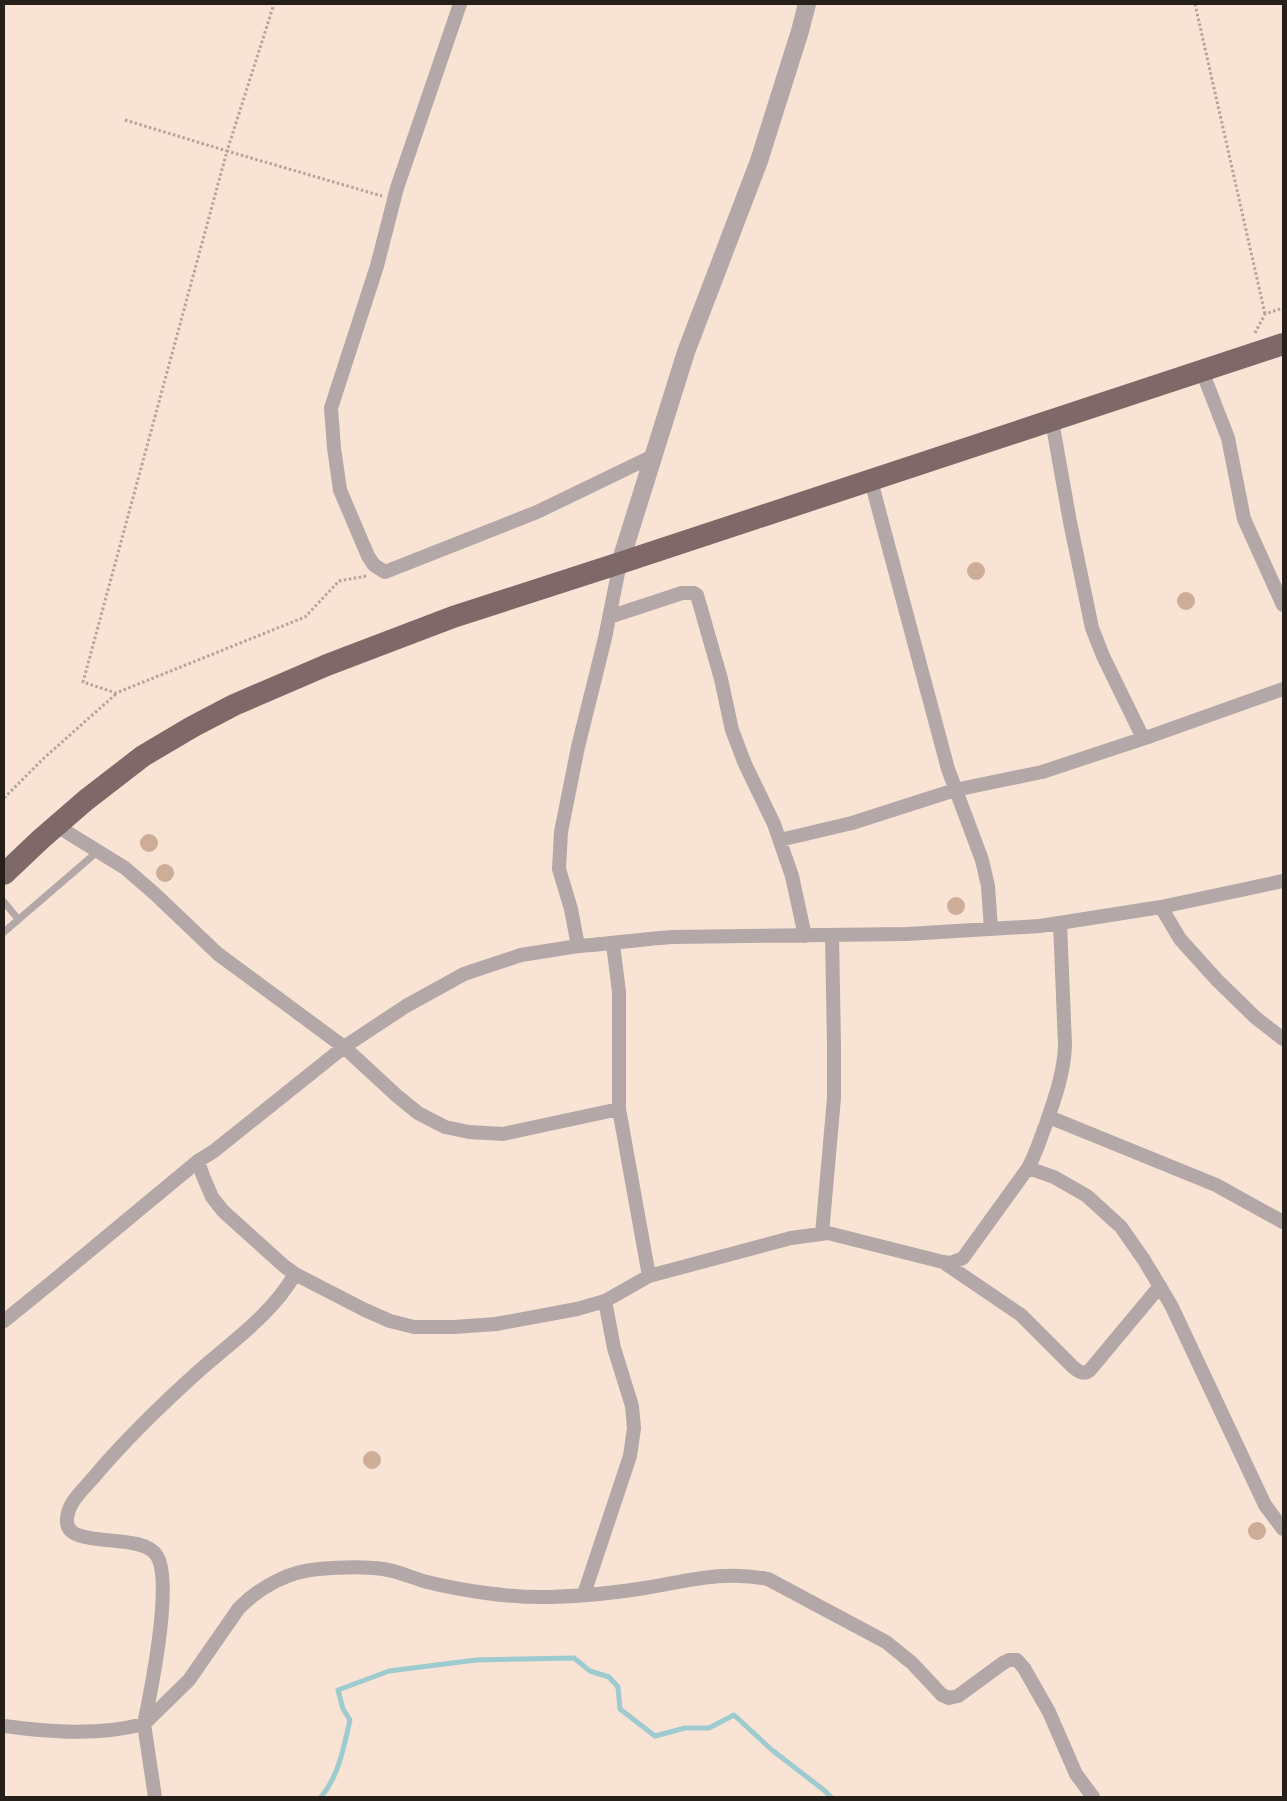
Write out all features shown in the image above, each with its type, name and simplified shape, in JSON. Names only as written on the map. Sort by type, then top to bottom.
[{"type":"highway","points":[[4,874],[86,800],[143,756],[234,705],[327,665],[453,617],[1283,344]]},
{"type":"street","points":[[460,4],[394,199],[377,266],[331,408],[340,490],[368,556],[374,565],[386,572],[538,512],[653,456]]},
{"type":"street","points":[[578,946],[559,869],[561,832],[578,747],[610,617],[620,563],[686,352],[759,162],[807,4]]},
{"type":"street","points":[[1202,371],[1228,438],[1244,519],[1283,605]]},
{"type":"street","points":[[1052,421],[1092,628],[1103,656],[1143,738]]},
{"type":"street","points":[[871,481],[955,790],[982,860],[988,886],[992,929]]},
{"type":"street","points":[[610,617],[682,593],[694,593],[697,595],[721,679],[732,730],[745,764],[780,840],[792,876],[805,936]]},
{"type":"street","points":[[780,840],[852,822],[955,790],[1042,772],[1283,689]]},
{"type":"street","points":[[57,826],[125,868],[218,954],[344,1047],[396,1096],[418,1113],[445,1126],[469,1132],[503,1134],[619,1109]]},
{"type":"street","points":[[4,1320],[198,1161],[214,1151],[344,1047],[406,1006],[464,974],[521,955],[578,946],[613,944],[673,936],[907,934],[1040,926],[1161,907],[1283,881]]},
{"type":"street","points":[[1161,907],[1180,939],[1217,980],[1256,1018],[1283,1039]]},
{"type":"street","points":[[198,1161],[202,1176],[212,1197],[223,1211],[284,1266],[295,1274],[365,1310],[390,1321],[414,1327],[496,1324],[577,1309],[605,1301],[649,1276],[791,1238],[822,1234],[951,1263],[963,1258],[1028,1168],[1034,1158],[1056,1096],[1064,1059],[1060,923]]},
{"type":"street","points":[[822,1234],[834,1098],[832,936]]},
{"type":"street","points":[[613,944],[619,992],[619,1109],[649,1276]]},
{"type":"street","points":[[1048,1117],[1216,1185],[1283,1222]]},
{"type":"street","points":[[1028,1168],[1054,1177],[1087,1196],[1121,1227],[1171,1305],[1265,1504],[1283,1528]]},
{"type":"street","points":[[943,1262],[1021,1315],[1073,1367],[1083,1373],[1090,1370],[1160,1286]]},
{"type":"street","points":[[155,1797],[144,1724],[158,1644],[163,1576],[159,1560],[156,1554],[143,1544],[89,1538],[72,1533],[68,1527],[68,1512],[71,1504],[105,1464],[165,1401],[267,1311],[286,1290],[295,1274]]},
{"type":"street","points":[[584,1594],[630,1456],[634,1428],[632,1406],[614,1348],[605,1301]]},
{"type":"street","points":[[4,1726],[72,1733],[105,1732],[144,1724],[190,1680],[239,1608],[249,1598],[267,1586],[296,1572],[366,1567],[385,1569],[463,1590],[530,1597],[643,1589],[706,1577],[748,1575],[768,1579],[886,1642],[912,1663],[942,1695],[949,1698],[958,1696],[1009,1660],[1017,1660],[1024,1668],[1048,1712],[1076,1774],[1093,1797]]},
{"type":"lane","points":[[4,932],[97,852]]},
{"type":"lane","points":[[4,902],[18,919]]},
{"type":"path","points":[[116,693],[83,682],[228,151],[274,4]]},
{"type":"path","points":[[1195,4],[1265,314],[1242,358]]},
{"type":"path","points":[[125,120],[394,199]]},
{"type":"path","points":[[1265,314],[1283,308]]},
{"type":"path","points":[[4,798],[44,758],[116,693],[305,617],[339,581],[386,572]]},
{"type":"building","points":[[972,562],[980,562],[985,567],[983,578],[972,580],[967,575],[967,567]]},
{"type":"building","points":[[1182,592],[1190,592],[1195,597],[1193,608],[1182,610],[1177,605],[1177,597]]},
{"type":"building","points":[[145,834],[153,834],[158,839],[156,850],[145,852],[140,847],[140,839]]},
{"type":"building","points":[[161,864],[169,864],[174,869],[172,880],[161,882],[156,877],[156,869]]},
{"type":"building","points":[[952,897],[960,897],[965,902],[963,913],[952,915],[947,910],[947,902]]},
{"type":"building","points":[[368,1451],[376,1451],[381,1456],[379,1467],[368,1469],[363,1464],[363,1456]]},
{"type":"building","points":[[1253,1522],[1261,1522],[1266,1527],[1264,1538],[1253,1540],[1248,1535],[1248,1527]]},
{"type":"waterway","points":[[321,1797],[337,1770],[350,1720],[343,1709],[338,1690],[389,1671],[476,1660],[574,1658],[590,1671],[609,1677],[618,1687],[620,1709],[655,1736],[685,1728],[709,1728],[734,1715],[772,1750],[831,1797]]}]
